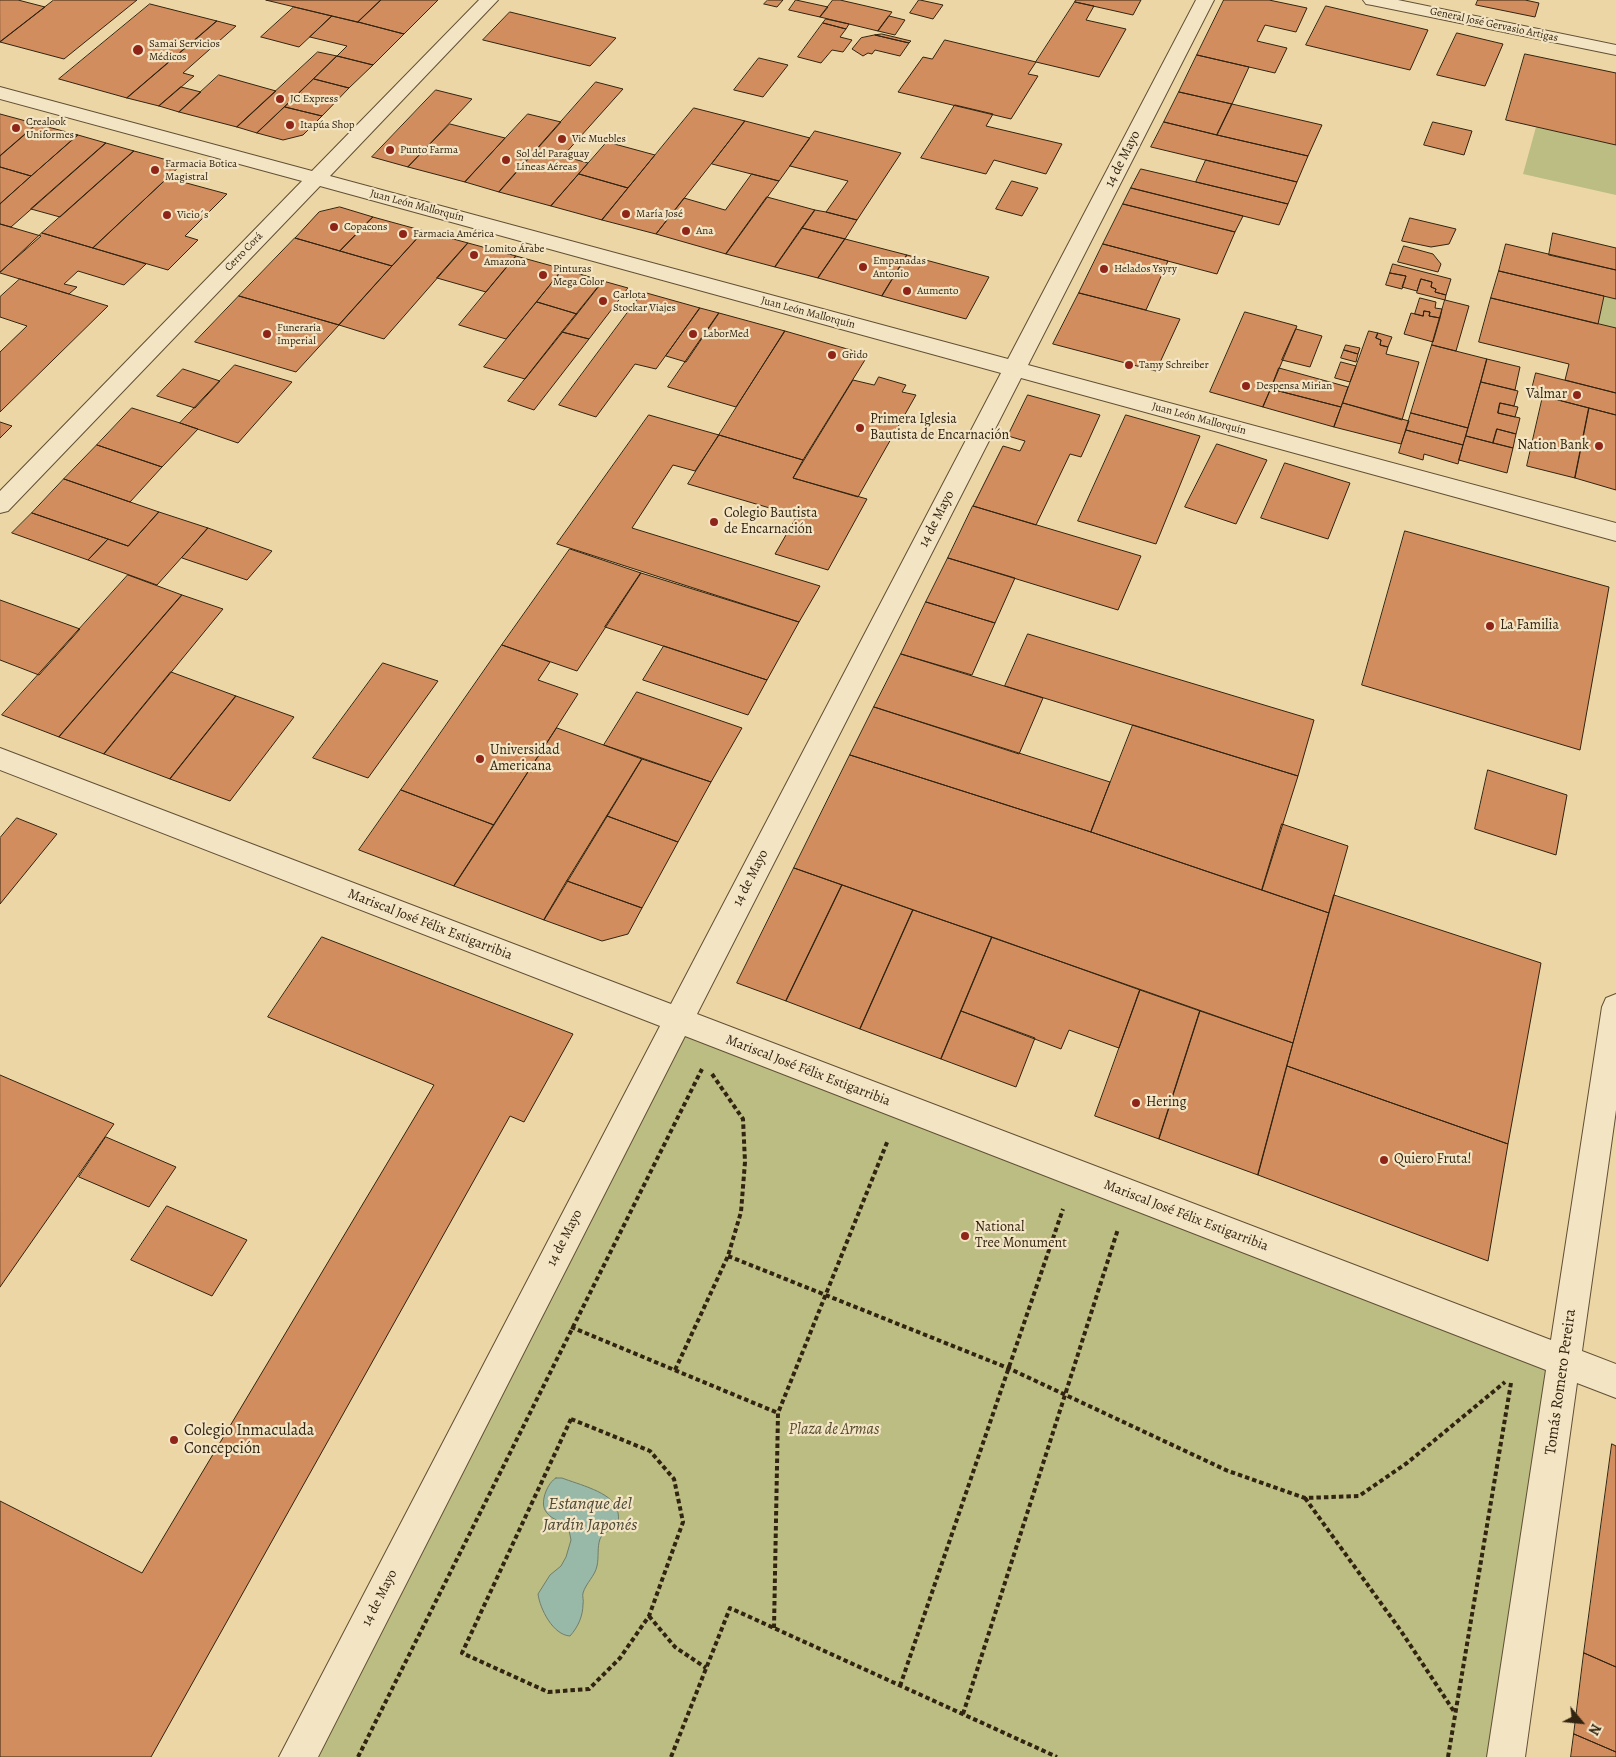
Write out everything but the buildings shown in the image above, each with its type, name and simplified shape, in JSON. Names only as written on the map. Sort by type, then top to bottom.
[{"type":"street","name":"Cerro Corá","points":[[0,505],[489,0]]},
{"type":"street","name":"14 de Mayo","points":[[298,1757],[1205,0]]},
{"type":"street","name":"General José Gervasio Artigas","points":[[1372,0],[1616,50]]},
{"type":"street","name":"Juan León Mallorquín","points":[[0,93],[1616,532]]},
{"type":"street","name":"Mariscal José Félix Estigarribia","points":[[0,759],[1616,1382]]},
{"type":"street","name":"Tomás Romero Pereira","points":[[1506,1757],[1616,1007]]},
{"type":"path","points":[[358,1757],[571,1326],[704,1064],[743,1119],[745,1162],[742,1212],[728,1256],[675,1370]]},
{"type":"path","points":[[774,1628],[778,1413],[890,1136]]},
{"type":"path","points":[[900,1686],[1064,1203]]},
{"type":"path","points":[[963,1714],[1119,1224]]},
{"type":"path","points":[[728,1256],[1008,1368],[1228,1471],[1305,1498],[1359,1496],[1407,1463],[1512,1376],[1448,1757]]},
{"type":"path","points":[[571,1326],[778,1413]]},
{"type":"path","points":[[571,1419],[650,1451],[674,1479],[683,1522],[649,1616],[620,1658],[589,1689],[548,1692],[462,1653],[571,1419]]},
{"type":"path","points":[[1305,1498],[1401,1631],[1455,1713]]},
{"type":"path","points":[[671,1757],[730,1608],[1057,1757]]},
{"type":"path","points":[[649,1616],[675,1647],[706,1668]]},
{"type":"green space","points":[[1536,127],[1616,145],[1616,195],[1523,174]]},
{"type":"green space","points":[[1604,296],[1616,299],[1616,328],[1598,324]]},
{"type":"green space","name":"Plaza de Armas","points":[[678,1021],[1564,1361],[1506,1757],[298,1757]]},
{"type":"water","name":"Estanque del Jardín Japonés","points":[[556,1478],[562,1478],[601,1493],[614,1503],[618,1516],[616,1525],[602,1535],[600,1539],[596,1570],[584,1589],[581,1617],[570,1636],[558,1631],[548,1620],[541,1607],[538,1594],[550,1575],[561,1566],[571,1540],[568,1525],[547,1513],[543,1502],[550,1483]]},
{"type":"place","name":"Samai Servicios Médicos","points":[[138,50]]},
{"type":"place","name":"JC Express","points":[[280,99]]},
{"type":"place","name":"Itapúa Shop","points":[[290,125]]},
{"type":"place","name":"Crealook Uniformes","points":[[16,128]]},
{"type":"place","name":"Vic Muebles","points":[[562,139]]},
{"type":"place","name":"Punto Farma","points":[[390,150]]},
{"type":"place","name":"Sol del Paraguay Líneas Aéreas","points":[[506,160]]},
{"type":"place","name":"Farmacia Botica Magistral","points":[[155,170]]},
{"type":"place","name":"María José","points":[[626,214]]},
{"type":"place","name":"Vicio´s","points":[[167,215]]},
{"type":"place","name":"Copacons","points":[[334,227]]},
{"type":"place","name":"Ana","points":[[686,231]]},
{"type":"place","name":"Farmacia América","points":[[403,234]]},
{"type":"place","name":"Lomito Árabe Amazona","points":[[474,255]]},
{"type":"place","name":"Empanadas Antonio","points":[[863,267]]},
{"type":"place","name":"Helados Ysyry","points":[[1104,269]]},
{"type":"place","name":"Pinturas Mega Color","points":[[543,275]]},
{"type":"place","name":"Aumento","points":[[907,291]]},
{"type":"place","name":"Carlota Stockar Viajes","points":[[603,301]]},
{"type":"place","name":"Funeraria Imperial","points":[[267,334]]},
{"type":"place","name":"LaborMed","points":[[693,334]]},
{"type":"place","name":"Grido","points":[[832,355]]},
{"type":"place","name":"Tamy Schreiber","points":[[1129,365]]},
{"type":"place","name":"Despensa Mirian","points":[[1246,386]]},
{"type":"place","name":"Valmar","points":[[1577,395]]},
{"type":"place","name":"Primera Iglesia Bautista de Encarnación","points":[[860,428]]},
{"type":"place","name":"Nation Bank","points":[[1599,446]]},
{"type":"place","name":"Colegio Bautista de Encarnación","points":[[714,522]]},
{"type":"place","name":"La Familia","points":[[1490,626]]},
{"type":"place","name":"Universidad Americana","points":[[480,759]]},
{"type":"place","name":"Hering","points":[[1136,1103]]},
{"type":"place","name":"Quiero Fruta!","points":[[1384,1160]]},
{"type":"place","name":"National Tree Monument","points":[[965,1236]]},
{"type":"place","name":"Colegio Inmaculada Concepción","points":[[174,1440]]}]
